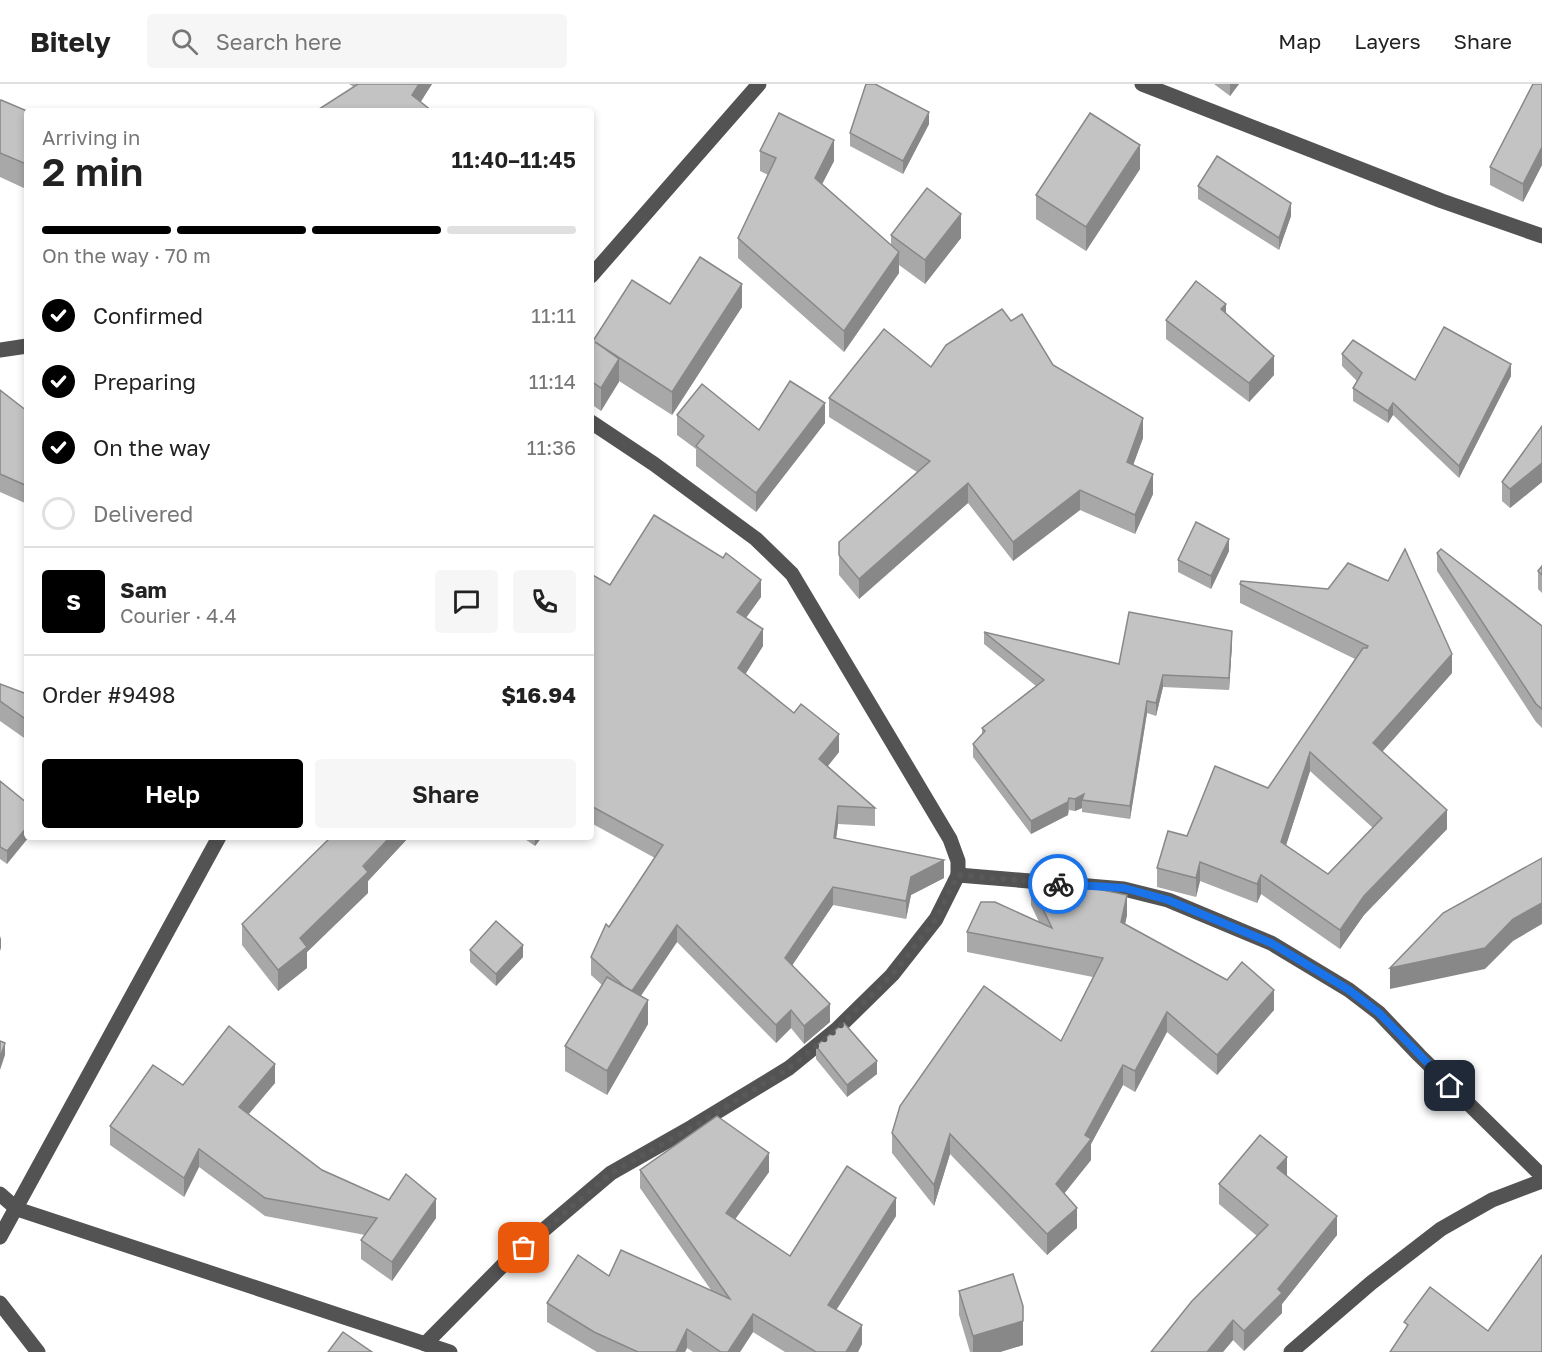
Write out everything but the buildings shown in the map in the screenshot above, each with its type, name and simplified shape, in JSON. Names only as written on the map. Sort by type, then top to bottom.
[{"type":"street","points":[[594,272],[759,84]]},
{"type":"street","points":[[1142,84],[1442,201],[1542,236]]},
{"type":"street","points":[[0,350],[24,346]]},
{"type":"street","points":[[425,1344],[507,1261],[611,1173],[693,1127],[789,1068],[837,1029],[892,975],[936,919],[958,875],[958,861],[950,839],[792,574],[756,539],[654,464],[594,424]]},
{"type":"street","points":[[0,1236],[17,1209],[217,840]]},
{"type":"street","points":[[958,875],[1124,888],[1168,900],[1271,943],[1349,990],[1379,1013],[1542,1176]]},
{"type":"street","points":[[1291,1352],[1371,1283],[1441,1229],[1492,1200],[1542,1181]]},
{"type":"street","points":[[0,1194],[17,1209],[450,1352]]},
{"type":"street","points":[[0,1303],[38,1352]]},
{"type":"way so far","points":[[524,1248],[611,1173],[693,1127],[789,1068],[837,1029],[892,975],[936,919],[958,875],[1058,884]]},
{"type":"route","points":[[1058,884],[1124,888],[1168,900],[1271,943],[1349,990],[1379,1013],[1450,1086]]}]
